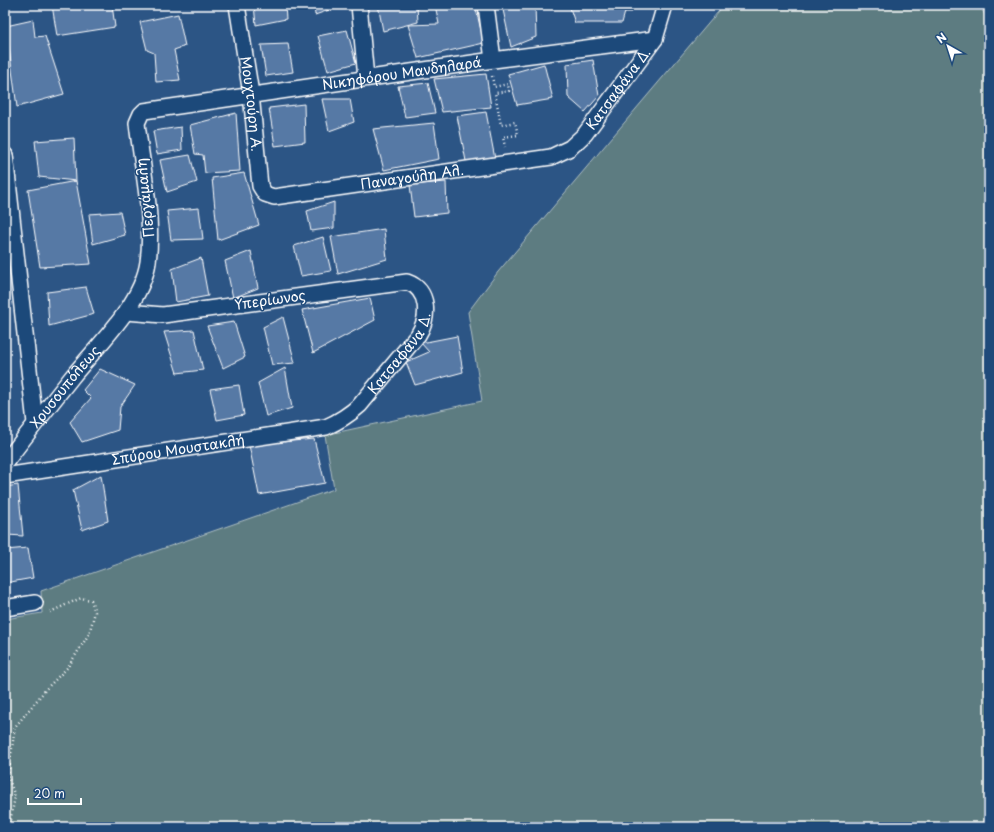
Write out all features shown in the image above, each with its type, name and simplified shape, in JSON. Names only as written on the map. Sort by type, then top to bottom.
[{"type":"street","name":"Μουχτούρη Α.","points":[[237,5],[251,94],[260,186],[265,194],[274,196]]},
{"type":"street","points":[[359,5],[366,78]]},
{"type":"street","points":[[486,5],[497,59]]},
{"type":"street","name":"Κατσαφάνα Δ.","points":[[551,157],[570,148],[585,134],[655,39],[665,5]]},
{"type":"street","name":"Νικηφόρου Μανδηλαρά","points":[[149,109],[497,59],[655,39]]},
{"type":"street","name":"Περγάμαλη","points":[[126,312],[142,285],[148,263],[150,230],[137,123],[141,114],[149,109]]},
{"type":"street","points":[[5,155],[35,423]]},
{"type":"street","name":"Παναγούλη Αλ.","points":[[274,196],[551,157]]},
{"type":"street","name":"Υπερίωνος","points":[[126,312],[163,315],[407,282],[414,285]]},
{"type":"street","name":"Κατσαφάνα Δ.","points":[[349,415],[360,405],[418,335],[424,325],[426,309],[421,292],[414,285]]},
{"type":"street","name":"Χρυσουπόλεως","points":[[5,463],[35,423],[126,312]]},
{"type":"street","name":"Σπύρου Μουστακλή","points":[[5,476],[326,427],[349,415]]},
{"type":"street","points":[[5,608],[40,609]]},
{"type":"path","points":[[497,59],[505,74],[492,76],[494,87],[508,84],[509,91],[495,93],[501,125],[515,122],[518,135],[503,137],[508,163]]},
{"type":"path","points":[[9,827],[15,797],[8,776],[15,727],[47,688],[68,667],[88,634],[95,612],[91,600],[81,598],[40,609]]},
{"type":"green space","points":[[724,5],[980,5],[989,24],[989,827],[5,827],[5,619],[42,613],[41,591],[334,489],[325,435],[482,401],[468,312],[498,272]]},
{"type":"building","points":[[52,5],[112,5],[115,27],[57,36]]},
{"type":"building","points":[[254,5],[285,5],[286,19],[256,25]]},
{"type":"building","points":[[314,5],[343,5],[315,15]]},
{"type":"building","points":[[378,5],[417,5],[418,22],[383,31]]},
{"type":"building","points":[[435,5],[475,5],[484,43],[418,58],[408,25],[439,24]]},
{"type":"building","points":[[502,5],[535,5],[536,37],[511,47]]},
{"type":"building","points":[[569,5],[634,5],[632,12],[625,12],[622,23],[575,23]]},
{"type":"building","points":[[178,14],[185,46],[174,50],[180,80],[156,82],[154,53],[147,50],[140,22]]},
{"type":"building","points":[[33,20],[35,37],[45,36],[64,94],[17,107],[6,26]]},
{"type":"building","points":[[347,30],[356,63],[328,71],[318,36]]},
{"type":"building","points":[[288,44],[293,72],[266,76],[261,45]]},
{"type":"building","points":[[593,60],[599,96],[585,112],[568,97],[567,64]]},
{"type":"building","points":[[544,64],[553,99],[517,105],[508,74]]},
{"type":"building","points":[[486,74],[491,107],[442,112],[434,79]]},
{"type":"building","points":[[428,83],[435,113],[405,117],[398,86]]},
{"type":"building","points":[[322,99],[350,99],[354,122],[329,131]]},
{"type":"building","points":[[304,104],[305,142],[275,146],[269,108]]},
{"type":"building","points":[[486,112],[495,159],[466,161],[457,116]]},
{"type":"building","points":[[236,113],[240,171],[205,173],[203,155],[195,154],[190,125]]},
{"type":"building","points":[[434,123],[439,159],[384,170],[373,129]]},
{"type":"building","points":[[181,127],[182,150],[157,154],[153,131]]},
{"type":"building","points":[[74,138],[76,181],[39,177],[35,141]]},
{"type":"building","points":[[190,155],[197,182],[167,192],[160,160]]},
{"type":"building","points":[[244,173],[259,225],[218,240],[212,178]]},
{"type":"building","points":[[76,181],[91,264],[40,267],[28,190]]},
{"type":"building","points":[[446,182],[447,213],[414,217],[410,185]]},
{"type":"building","points":[[334,202],[334,228],[311,231],[307,211]]},
{"type":"building","points":[[199,208],[203,239],[171,240],[167,211]]},
{"type":"building","points":[[120,212],[125,235],[93,244],[89,214]]},
{"type":"building","points":[[384,229],[387,259],[338,274],[331,237]]},
{"type":"building","points":[[323,237],[331,271],[301,276],[294,246]]},
{"type":"building","points":[[251,251],[258,288],[233,298],[225,261]]},
{"type":"building","points":[[201,258],[208,296],[176,302],[172,269]]},
{"type":"building","points":[[86,287],[94,314],[49,326],[47,292]]},
{"type":"building","points":[[370,298],[375,320],[313,353],[302,310]]},
{"type":"building","points":[[283,317],[295,363],[272,365],[263,327]]},
{"type":"building","points":[[234,322],[245,357],[223,368],[207,326]]},
{"type":"building","points":[[194,330],[203,370],[177,373],[164,332]]},
{"type":"building","points":[[457,336],[463,372],[415,385],[406,362],[429,352],[421,343]]},
{"type":"building","points":[[285,368],[292,408],[266,416],[258,383]]},
{"type":"building","points":[[100,369],[135,385],[120,407],[118,430],[82,442],[70,422],[91,398],[83,390]]},
{"type":"building","points":[[239,385],[244,415],[217,420],[210,389]]},
{"type":"building","points":[[314,439],[325,483],[259,495],[249,445]]},
{"type":"building","points":[[101,475],[108,521],[82,530],[73,490]]},
{"type":"building","points":[[18,485],[23,536],[7,535],[5,533],[5,487]]},
{"type":"building","points":[[28,548],[33,578],[5,583],[5,550]]}]
